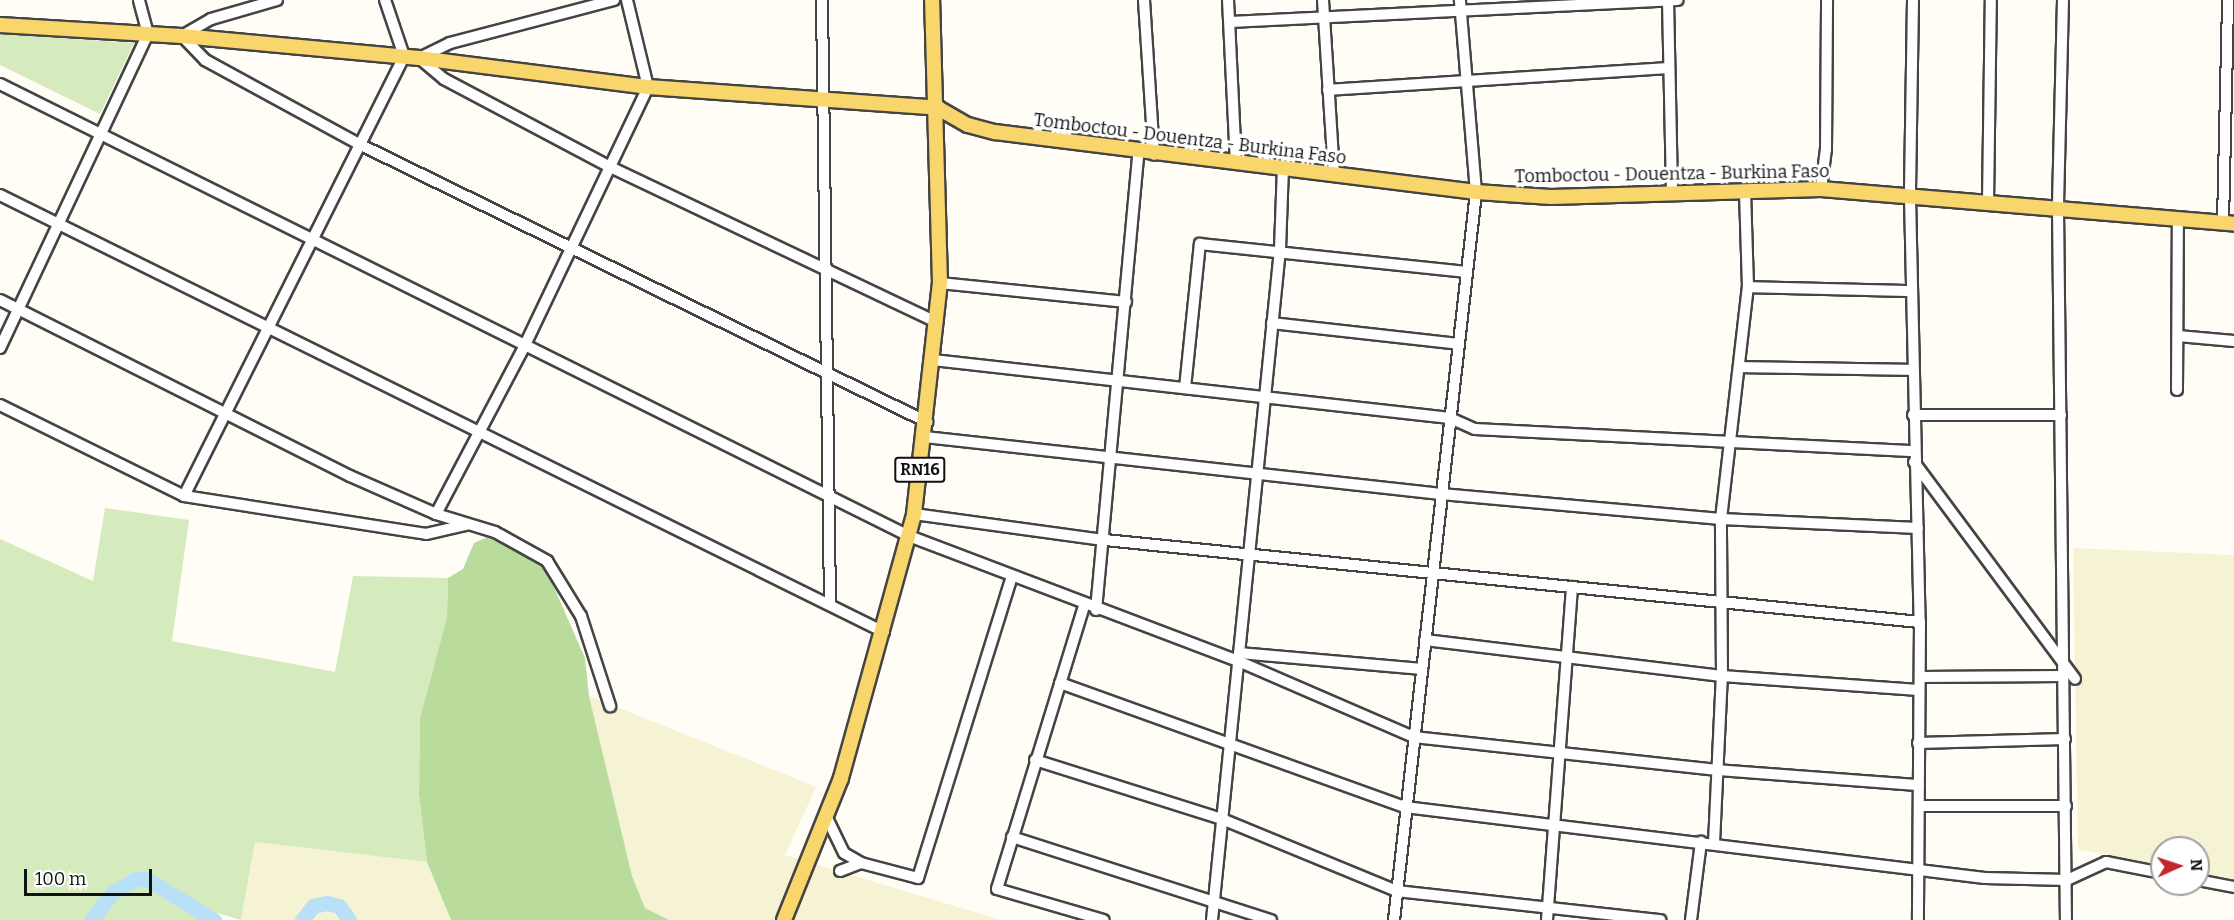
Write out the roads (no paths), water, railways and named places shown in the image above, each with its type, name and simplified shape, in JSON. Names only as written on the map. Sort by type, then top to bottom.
[{"type":"main road","name":"RN16","points":[[784,920],[826,816],[884,632],[914,514],[927,422],[940,283],[938,108],[932,0]]},
{"type":"main road","points":[[0,25],[182,36],[404,56],[648,87],[938,108]]},
{"type":"main road","name":"Tomboctou - Douentza - Burkina Faso","points":[[938,108],[968,125],[995,132],[1154,155],[1476,192],[1551,197],[1821,189],[2229,224]]},
{"type":"street","points":[[0,348],[103,135],[148,34],[139,0]]},
{"type":"street","points":[[277,0],[211,19],[182,36],[205,60],[357,143],[927,422]]},
{"type":"street","points":[[184,496],[357,143],[404,56],[386,0]]},
{"type":"street","points":[[614,0],[450,43],[419,58],[444,79],[610,167],[825,273],[937,322]]},
{"type":"street","points":[[436,514],[524,347],[648,87],[627,0]]},
{"type":"street","points":[[822,0],[830,605]]},
{"type":"street","points":[[1144,0],[1154,155]]},
{"type":"street","points":[[1228,0],[1236,164]]},
{"type":"street","points":[[1323,0],[1334,175]]},
{"type":"street","points":[[1668,0],[1667,68],[1672,194]]},
{"type":"street","points":[[1230,22],[1324,18],[1460,5],[1677,0]]},
{"type":"street","points":[[1821,189],[1826,150],[1827,0]]},
{"type":"street","points":[[1913,0],[1910,197],[1914,456],[1920,622],[1918,785],[1921,868],[1918,920]]},
{"type":"street","points":[[1988,203],[1991,0]]},
{"type":"street","points":[[2062,0],[2058,209],[2064,662]]},
{"type":"street","points":[[2228,0],[2229,224]]},
{"type":"street","points":[[1394,920],[1476,192],[1460,5]]},
{"type":"street","points":[[1328,90],[1667,68]]},
{"type":"street","points":[[0,84],[309,241],[909,536],[1084,606],[1239,657],[1414,737],[1717,770],[1918,785]]},
{"type":"street","points":[[1096,610],[1113,455],[1138,153]]},
{"type":"street","points":[[1212,920],[1280,249],[1283,169]]},
{"type":"street","points":[[1714,843],[1722,676],[1721,519],[1741,366],[1748,287],[1746,190]]},
{"type":"street","points":[[0,195],[884,632]]},
{"type":"street","points":[[2177,390],[2178,219]]},
{"type":"street","points":[[1185,388],[1200,244],[1280,249],[1467,272]]},
{"type":"street","points":[[940,283],[1126,302]]},
{"type":"street","points":[[1748,287],[1912,291]]},
{"type":"street","points":[[0,300],[350,476],[436,514],[495,532],[547,561],[581,616],[610,706]]},
{"type":"street","points":[[1272,323],[1458,344]]},
{"type":"street","points":[[2178,336],[2234,341]]},
{"type":"street","points":[[933,360],[1450,418],[1475,429],[1914,456]]},
{"type":"street","points":[[1741,366],[1913,370]]},
{"type":"street","points":[[0,405],[184,496],[426,534],[466,525]]},
{"type":"street","points":[[1914,415],[2061,415]]},
{"type":"street","points":[[925,437],[1113,455],[1441,494],[1721,519],[1918,528]]},
{"type":"street","points":[[1914,456],[2064,662],[2070,678],[2065,739],[2066,920]]},
{"type":"street","points":[[914,514],[1105,540],[1920,622]]},
{"type":"street","points":[[826,816],[836,843],[861,863],[909,879],[918,878],[924,870],[1012,578]]},
{"type":"street","points":[[1547,920],[1572,586]]},
{"type":"street","points":[[1084,606],[997,889],[1104,920]]},
{"type":"street","points":[[1425,640],[1722,676],[1919,690]]},
{"type":"street","points":[[1239,657],[1422,669]]},
{"type":"street","points":[[1920,677],[2070,678]]},
{"type":"street","points":[[1060,683],[1230,747],[1405,807],[1554,827],[1714,843],[1921,868],[1985,878],[2067,880],[2106,862],[2150,871]]},
{"type":"street","points":[[1918,743],[2065,739]]},
{"type":"street","points":[[1035,760],[1222,819],[1397,891],[1660,920]]},
{"type":"street","points":[[1919,806],[2066,806]]},
{"type":"street","points":[[1012,837],[1214,899],[1271,920]]},
{"type":"street","points":[[1691,920],[1701,842]]},
{"type":"street","points":[[840,871],[861,863]]},
{"type":"street","points":[[2210,882],[2234,887]]},
{"type":"waterway","points":[[91,920],[113,892],[136,879],[147,879],[214,920]]},
{"type":"waterway","points":[[302,920],[313,906],[327,903],[339,906],[349,920]]}]
